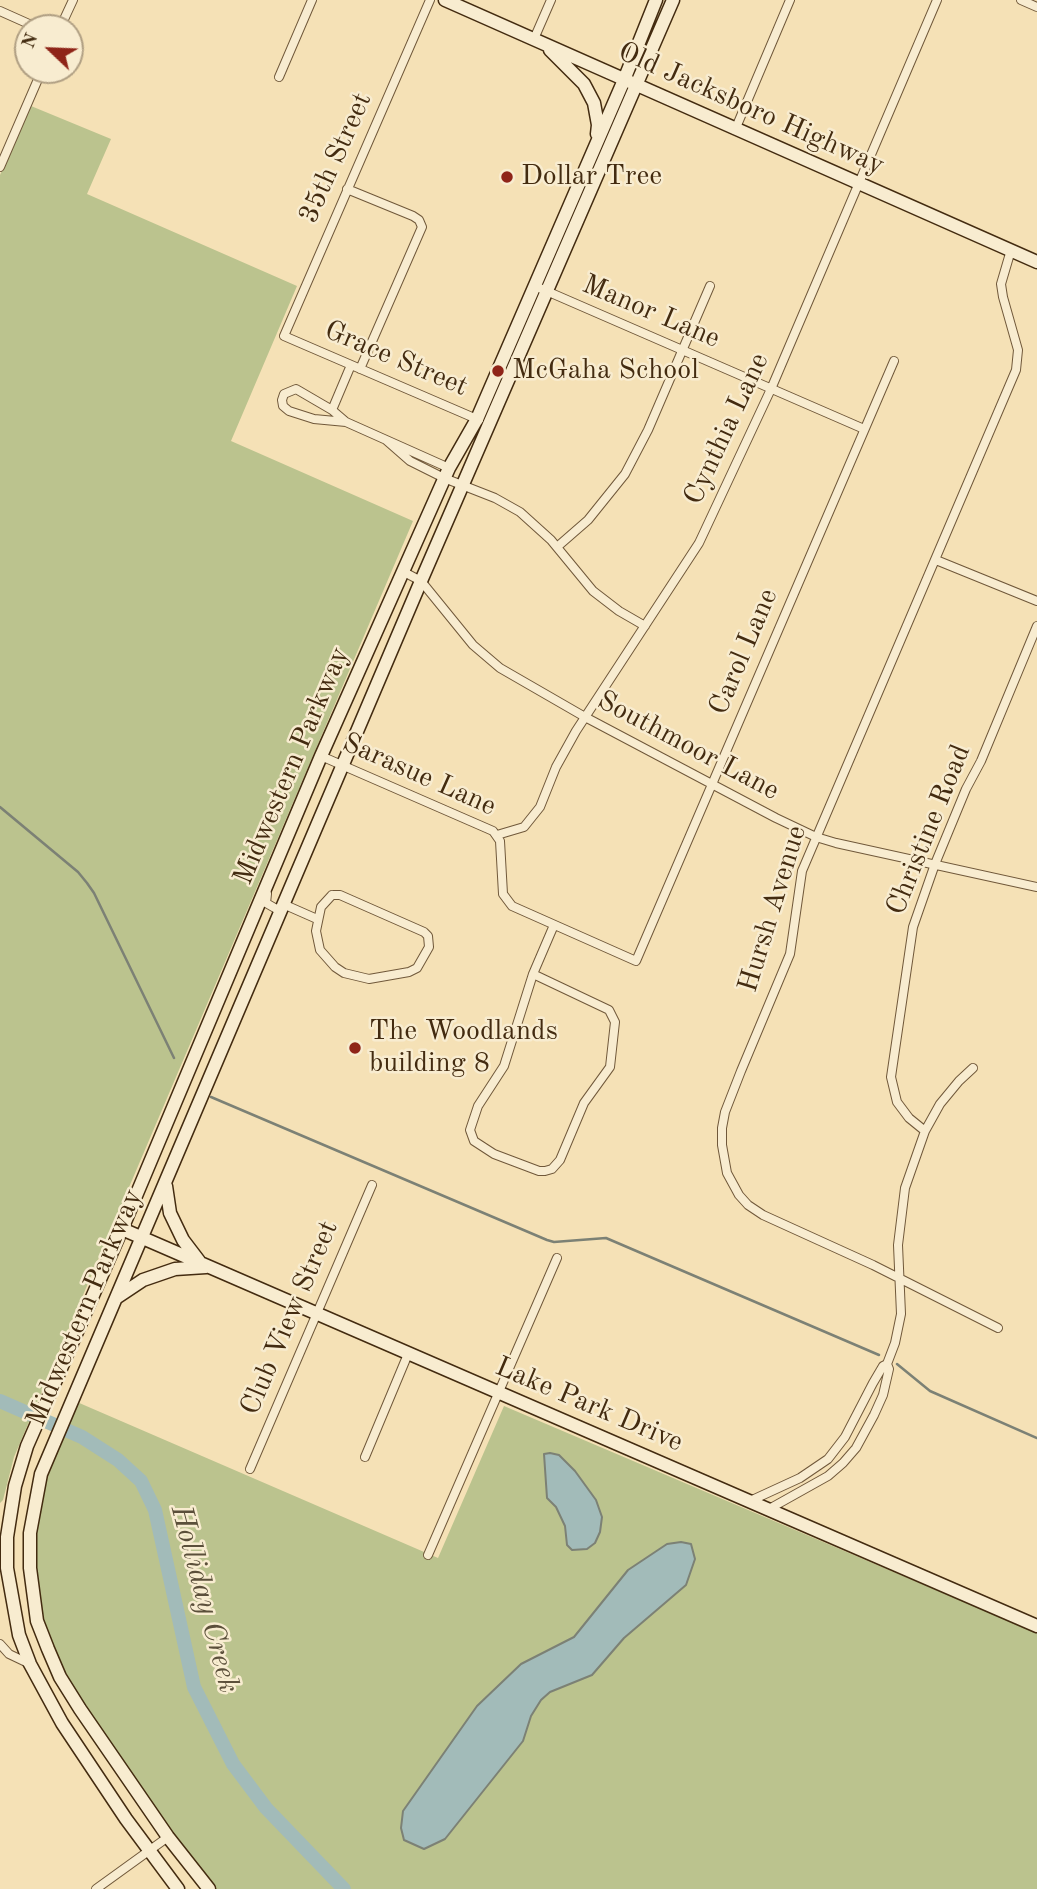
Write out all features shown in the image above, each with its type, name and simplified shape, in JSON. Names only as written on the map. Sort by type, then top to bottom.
[{"type":"main road","name":"Old Jacksboro Highway","points":[[445,0],[1037,262]]},
{"type":"main road","name":"Midwestern Parkway","points":[[209,1889],[168,1837],[60,1676],[37,1621],[30,1566],[30,1533],[35,1499],[48,1455],[463,485],[483,421],[630,83],[656,0]]},
{"type":"main road","name":"Midwestern Parkway","points":[[541,289],[595,146],[673,0]]},
{"type":"main road","points":[[538,41],[584,84],[594,103],[598,125],[595,146]]},
{"type":"main road","name":"Midwestern Parkway","points":[[178,1889],[62,1723],[30,1664],[19,1635],[4,1567],[15,1486],[27,1446],[122,1229],[321,756],[446,473],[483,421]]},
{"type":"main road","points":[[165,1184],[170,1213],[183,1240],[204,1265]]},
{"type":"main road","name":"Lake Park Drive","points":[[122,1229],[1037,1626]]},
{"type":"main road","points":[[116,1298],[143,1280],[175,1269],[204,1265]]},
{"type":"main road","points":[[0,1511],[15,1486]]},
{"type":"main road","points":[[4,1567],[30,1566]]},
{"type":"street","points":[[278,77],[312,0]]},
{"type":"street","name":"35th Street","points":[[284,336],[430,0]]},
{"type":"street","points":[[538,41],[551,0]]},
{"type":"street","points":[[735,130],[790,0]]},
{"type":"street","name":"Cynthia Lane","points":[[497,835],[524,827],[540,807],[564,752],[585,717],[699,543],[771,389],[937,0]]},
{"type":"street","points":[[1021,0],[1037,7]]},
{"type":"street","points":[[0,167],[36,84]]},
{"type":"street","points":[[348,189],[413,216],[419,220],[422,227],[360,369]]},
{"type":"street","name":"Hursh Avenue","points":[[998,1328],[954,1304],[775,1221],[748,1205],[727,1173],[722,1145],[725,1112],[790,954],[799,882],[816,837],[1016,370],[1018,350],[1001,284],[1011,250]]},
{"type":"street","points":[[557,547],[588,520],[625,474],[648,430],[710,286]]},
{"type":"street","name":"Manor Lane","points":[[541,289],[864,429]]},
{"type":"street","name":"Grace Street","points":[[284,336],[483,421]]},
{"type":"street","name":"Carol Lane","points":[[636,961],[894,361]]},
{"type":"street","points":[[332,410],[351,365]]},
{"type":"street","points":[[346,422],[314,419],[289,411],[283,406],[284,394],[296,389],[332,410],[346,422],[386,440],[463,485],[520,512],[557,547],[593,591],[619,611],[645,625]]},
{"type":"street","points":[[936,560],[1037,601]]},
{"type":"street","name":"Southmoor Lane","points":[[404,572],[421,581],[473,645],[500,668],[585,717],[816,837],[1037,887]]},
{"type":"street","name":"Christine Road","points":[[925,1130],[909,1118],[897,1102],[891,1077],[914,927],[935,864],[1037,626]]},
{"type":"street","name":"Sarasue Lane","points":[[321,756],[485,827],[497,835],[501,848],[501,887],[507,902],[522,912],[636,961]]},
{"type":"street","points":[[280,855],[266,895],[266,903],[317,919]]},
{"type":"street","points":[[340,895],[424,932],[430,941],[429,947],[421,962],[409,972],[369,979],[355,977],[344,973],[325,958],[317,940],[317,919],[327,898],[340,895]]},
{"type":"street","points":[[533,974],[609,1010],[615,1022],[610,1067],[584,1103],[560,1160],[552,1169],[545,1171],[483,1148],[474,1141],[470,1130],[478,1106],[504,1066],[533,974],[554,925]]},
{"type":"street","points":[[750,1501],[800,1478],[828,1459],[845,1437],[873,1383],[887,1364],[899,1329],[901,1314],[898,1245],[901,1206],[908,1177],[925,1130],[949,1093],[973,1068]]},
{"type":"street","name":"Club View Street","points":[[250,1469],[372,1185]]},
{"type":"street","points":[[428,1555],[557,1258]]},
{"type":"street","points":[[365,1457],[408,1354]]},
{"type":"street","points":[[769,1509],[828,1476],[856,1448],[883,1395],[889,1369],[887,1364]]},
{"type":"street","points":[[0,1644],[9,1654],[30,1664]]},
{"type":"street","points":[[96,1889],[168,1837]]},
{"type":"green space","points":[[31,106],[111,139],[87,194],[297,286],[231,441],[413,521],[14,1457],[0,1503],[0,175]]},
{"type":"green space","points":[[77,1402],[438,1558],[504,1406],[1037,1633],[1037,1889],[214,1889],[190,1859],[75,1692],[51,1645],[38,1600],[34,1563],[35,1531],[49,1467]]},
{"type":"water","points":[[544,1454],[559,1455],[575,1471],[596,1500],[602,1517],[600,1532],[595,1543],[587,1549],[572,1550],[567,1545],[565,1526],[556,1507],[547,1498]]},
{"type":"water","points":[[667,1544],[691,1544],[695,1559],[686,1585],[624,1638],[592,1675],[550,1692],[541,1700],[531,1716],[523,1741],[445,1839],[424,1849],[404,1840],[401,1828],[403,1811],[477,1706],[521,1664],[574,1637],[628,1570]]},
{"type":"waterway","points":[[0,807],[78,872],[94,893],[174,1058]]},
{"type":"waterway","points":[[211,1097],[547,1240],[554,1242],[606,1238],[879,1355]]},
{"type":"waterway","points":[[897,1364],[930,1391],[1037,1438]]},
{"type":"waterway","name":"Holliday Creek","points":[[0,1401],[82,1437],[118,1460],[141,1481],[155,1510],[194,1687],[233,1764],[266,1808],[344,1889]]},
{"type":"place","name":"Dollar Tree","points":[[507,177]]},
{"type":"place","name":"McGaha School","points":[[498,371]]},
{"type":"place","name":"The Woodlands building 8","points":[[355,1048]]}]
